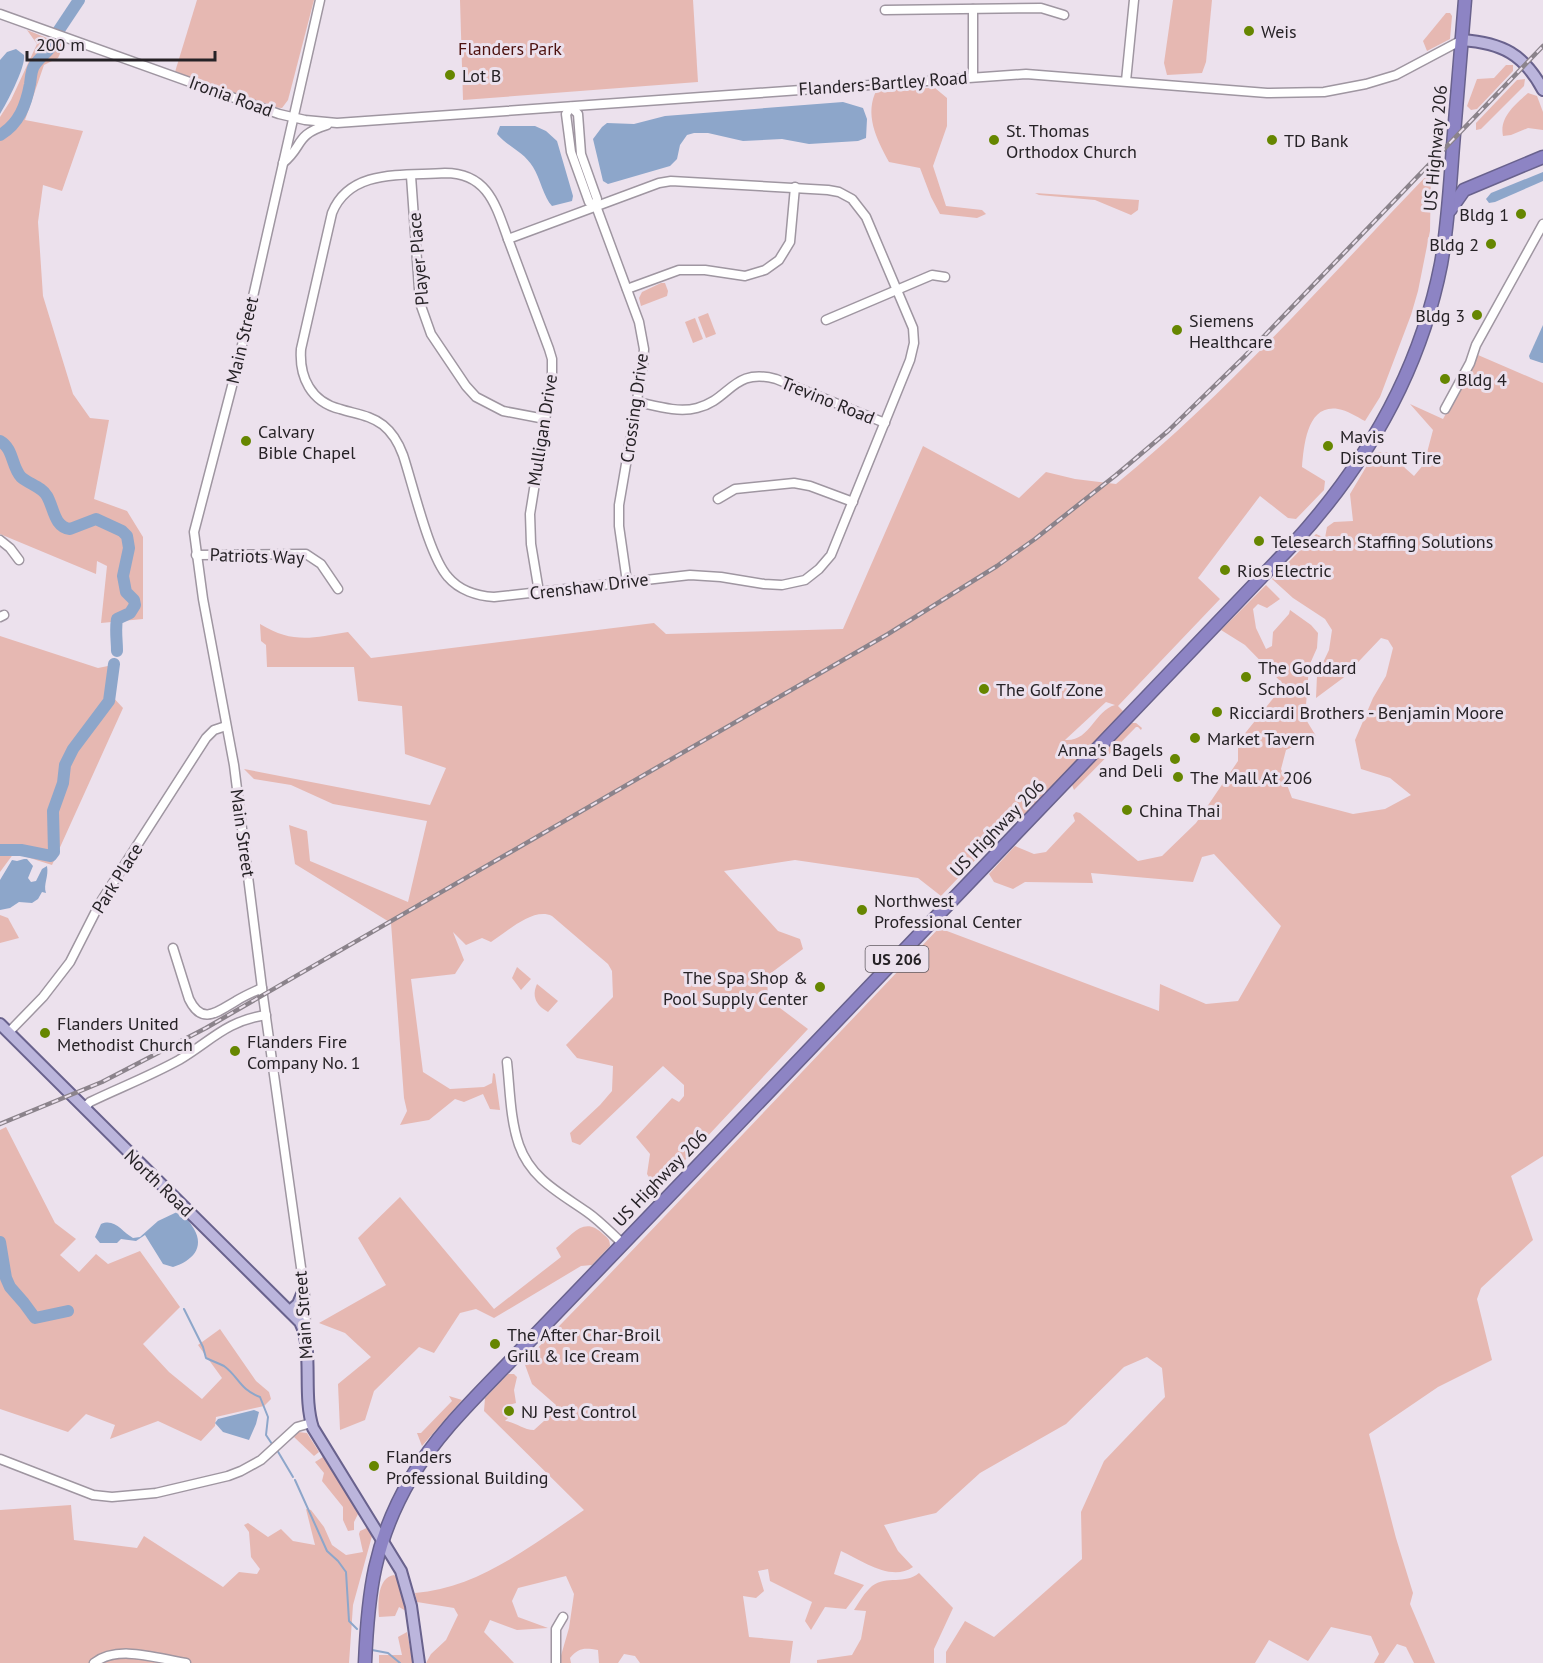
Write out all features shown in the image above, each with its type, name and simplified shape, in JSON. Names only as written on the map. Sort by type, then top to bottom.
[{"type":"highway","name":"US Highway 206","points":[[364,1663],[369,1596],[382,1540],[407,1485],[439,1438],[1323,511],[1372,443],[1406,374],[1424,328],[1440,265],[1448,214],[1465,0]]},
{"type":"highway","points":[[1448,214],[1464,190],[1543,157]]},
{"type":"main road","points":[[1462,40],[1491,43],[1510,51],[1529,69],[1543,90]]},
{"type":"main road","name":"North Road","points":[[4,1028],[290,1311],[300,1322],[306,1335]]},
{"type":"main road","points":[[290,1311],[300,1300],[303,1292]]},
{"type":"main road","name":"Main Street","points":[[306,1335],[307,1392],[311,1423],[319,1440],[401,1571],[407,1588],[419,1663]]},
{"type":"street","name":"Main Street","points":[[306,1335],[303,1292],[244,838],[194,532],[234,379],[320,0]]},
{"type":"street","points":[[1126,81],[1134,0]]},
{"type":"street","points":[[885,10],[1041,8],[1064,15]]},
{"type":"street","points":[[973,76],[974,9]]},
{"type":"street","name":"Ironia Road","points":[[0,14],[293,118]]},
{"type":"street","name":"Flanders-Bartley Road","points":[[293,118],[336,123],[973,76],[1038,74],[1267,93],[1331,91],[1396,75],[1462,40]]},
{"type":"street","name":"Crossing Drive","points":[[571,107],[566,114],[571,152],[589,202],[596,206],[627,289],[641,328],[644,349],[619,515],[627,582]]},
{"type":"street","points":[[283,163],[291,156],[299,141],[306,134],[336,123]]},
{"type":"street","name":"Crenshaw Drive","points":[[455,174],[479,183],[493,199],[508,239],[659,183],[671,181],[795,187],[836,191],[855,202],[866,217],[898,289],[913,328],[914,343],[910,360],[831,555],[814,574],[797,583],[772,585],[690,575],[505,597],[484,597],[465,590],[449,579],[437,561],[403,455],[395,439],[384,426],[375,420],[320,401],[310,390],[302,375],[301,349],[335,206],[348,190],[363,181],[455,174]]},
{"type":"street","name":"Player Place","points":[[411,176],[420,303],[431,334],[476,397],[503,411],[545,419]]},
{"type":"street","points":[[627,289],[679,270],[705,270],[745,276],[765,270],[779,260],[790,242],[795,187]]},
{"type":"street","points":[[1445,409],[1470,363],[1476,345],[1543,225]]},
{"type":"street","name":"Mulligan Drive","points":[[508,239],[552,359],[552,377],[530,514],[531,544],[539,592]]},
{"type":"street","points":[[826,320],[932,275],[945,277]]},
{"type":"street","name":"Trevino Road","points":[[637,402],[677,409],[697,408],[710,403],[744,379],[767,377],[885,423]]},
{"type":"street","points":[[718,499],[735,489],[794,483],[810,486],[853,502]]},
{"type":"street","points":[[0,540],[20,561]]},
{"type":"street","name":"Patriots Way","points":[[196,555],[306,554],[321,564],[338,589]]},
{"type":"street","name":"Park Place","points":[[4,1028],[43,996],[66,968],[100,903],[206,738],[214,730],[226,726]]},
{"type":"street","points":[[173,948],[189,999],[193,1006],[204,1014],[216,1014],[262,988]]},
{"type":"street","points":[[84,1108],[90,1102],[179,1059],[238,1021],[266,1015]]},
{"type":"street","points":[[507,1062],[516,1137],[530,1167],[541,1180],[596,1219],[622,1244]]},
{"type":"street","points":[[0,1460],[93,1495],[112,1497],[156,1493],[241,1471],[261,1460],[297,1427],[311,1423]]},
{"type":"street","points":[[556,1663],[556,1629],[563,1617]]},
{"type":"street","points":[[94,1663],[110,1654],[186,1663]]},
{"type":"green space","points":[[197,0],[314,0],[288,100],[282,108],[271,107],[175,72]]},
{"type":"green space","name":"Flanders Park","points":[[460,0],[693,0],[698,82],[463,100]]},
{"type":"green space","points":[[1173,0],[1212,0],[1206,62],[1202,73],[1167,75],[1164,63]]},
{"type":"green space","points":[[1446,13],[1452,16],[1450,39],[1427,51],[1423,41]]},
{"type":"green space","points":[[27,30],[64,45],[58,58],[44,65],[25,120],[83,131],[62,191],[43,185],[38,222],[43,296],[73,394],[90,418],[109,420],[94,499],[127,511],[143,537],[143,619],[101,623],[107,566],[97,561],[96,574],[0,534],[0,117],[11,100],[37,44]]},
{"type":"green space","points":[[1506,65],[1513,65],[1513,71],[1477,109],[1471,110],[1467,106],[1477,79],[1494,78]]},
{"type":"green space","points":[[1525,79],[1524,86],[1481,129],[1476,130],[1476,123],[1517,80]]},
{"type":"green space","points":[[935,88],[947,98],[947,126],[933,166],[946,206],[982,210],[986,214],[977,218],[940,214],[920,168],[889,162],[873,126],[873,98],[877,89]]},
{"type":"green space","points":[[1528,93],[1537,96],[1543,112],[1543,130],[1528,128],[1503,136],[1502,129],[1506,117]]},
{"type":"green space","points":[[1431,171],[1430,231],[1418,291],[1380,397],[1365,421],[1345,411],[1328,409],[1314,419],[1309,428],[1302,467],[1325,481],[1324,490],[1296,519],[1288,518],[1260,496],[1198,578],[1220,599],[1118,706],[1123,711],[1120,716],[1023,816],[1019,814],[941,896],[918,878],[795,860],[724,871],[778,931],[800,939],[803,949],[767,976],[768,999],[808,1029],[657,1190],[647,1174],[650,1154],[636,1137],[672,1098],[679,1102],[684,1096],[684,1085],[663,1066],[580,1145],[572,1142],[570,1133],[612,1091],[613,1066],[577,1058],[566,1045],[613,997],[612,971],[608,964],[552,916],[545,914],[520,922],[491,942],[482,938],[466,945],[453,932],[464,960],[455,974],[411,979],[423,1072],[450,1089],[484,1087],[492,1083],[493,1073],[500,1110],[490,1109],[483,1094],[464,1102],[455,1099],[429,1120],[400,1125],[407,1111],[404,1098],[391,923],[295,864],[289,825],[307,831],[310,861],[408,902],[427,821],[333,804],[291,785],[254,779],[244,769],[430,805],[446,768],[405,754],[402,706],[358,701],[354,667],[267,667],[266,645],[261,641],[260,624],[283,635],[303,638],[348,632],[371,658],[654,623],[666,634],[843,629],[923,446],[1019,498],[1046,472],[1075,479],[1116,484],[1199,411],[1239,372]],"holes":[[[1106,702],[1115,705],[1102,713],[1080,736],[1065,740]]]},
{"type":"green space","points":[[1035,193],[1139,200],[1138,210],[1131,215],[1095,200]]},
{"type":"green space","points":[[665,283],[667,296],[641,306],[639,298],[642,292]]},
{"type":"green space","points":[[708,313],[716,334],[706,338],[698,317]]},
{"type":"green space","points":[[695,318],[703,339],[693,343],[685,322]]},
{"type":"green space","points":[[1478,355],[1543,383],[1543,1156],[1511,1176],[1533,1240],[1481,1288],[1477,1299],[1492,1360],[1438,1387],[1369,1434],[1413,1593],[1410,1604],[1435,1663],[1414,1663],[1406,1647],[1397,1644],[1384,1663],[1374,1663],[1379,1654],[1371,1636],[1331,1627],[1308,1661],[1269,1640],[1255,1663],[946,1663],[946,1652],[965,1621],[994,1637],[1082,1559],[1081,1512],[1104,1461],[1165,1397],[1162,1368],[1147,1357],[1124,1367],[1066,1424],[980,1473],[936,1513],[884,1525],[898,1551],[913,1567],[904,1571],[886,1571],[841,1551],[834,1574],[864,1585],[846,1609],[825,1607],[811,1630],[805,1621],[812,1602],[770,1581],[768,1569],[758,1571],[764,1591],[756,1598],[743,1596],[749,1637],[793,1641],[790,1663],[640,1663],[635,1656],[624,1654],[618,1663],[599,1663],[598,1650],[586,1649],[573,1654],[570,1658],[571,1663],[561,1663],[574,1594],[566,1576],[518,1588],[512,1601],[518,1617],[548,1628],[517,1630],[490,1620],[484,1632],[514,1663],[426,1663],[431,1654],[446,1640],[458,1615],[454,1608],[417,1602],[415,1593],[461,1583],[483,1574],[525,1550],[584,1510],[484,1411],[485,1398],[508,1374],[514,1374],[517,1377],[514,1390],[516,1403],[505,1406],[503,1412],[508,1418],[505,1421],[534,1430],[555,1411],[556,1405],[532,1384],[524,1362],[939,928],[1159,1011],[1160,984],[1206,1004],[1238,1001],[1281,926],[1214,854],[1202,857],[1193,882],[1091,873],[1093,883],[1025,882],[1013,889],[994,882],[989,874],[1015,846],[1034,854],[1046,852],[1075,821],[1073,815],[1076,812],[1138,861],[1162,856],[1196,823],[1238,761],[1238,742],[1284,685],[1245,645],[1221,630],[1266,585],[1280,599],[1267,608],[1258,604],[1253,609],[1256,628],[1266,649],[1272,646],[1273,632],[1290,610],[1318,633],[1317,648],[1309,666],[1305,718],[1316,736],[1286,750],[1281,769],[1292,798],[1353,814],[1385,809],[1411,795],[1390,778],[1361,769],[1355,740],[1373,698],[1386,676],[1393,648],[1388,640],[1381,638],[1343,678],[1316,698],[1317,675],[1329,650],[1332,630],[1325,619],[1293,598],[1272,579],[1316,534],[1325,538],[1327,527],[1334,522],[1353,521],[1350,494],[1375,452],[1394,452],[1414,476],[1424,464],[1433,430],[1410,404],[1443,419]]},
{"type":"green space","points":[[0,636],[98,668],[113,665],[110,694],[123,708],[52,865],[14,853],[0,872]]},
{"type":"green space","points":[[1132,723],[1136,723],[1142,728],[1141,730],[1136,727],[1074,790],[1073,783]]},
{"type":"green space","points":[[0,915],[8,918],[19,938],[0,943]]},
{"type":"green space","points":[[517,967],[531,979],[521,990],[512,978]]},
{"type":"green space","points":[[537,984],[558,1001],[548,1012],[536,1001]]},
{"type":"green space","points":[[6,1127],[55,1223],[76,1239],[60,1255],[79,1272],[96,1254],[108,1264],[140,1251],[180,1307],[143,1344],[169,1372],[202,1399],[222,1378],[198,1345],[220,1329],[256,1381],[269,1392],[271,1399],[264,1406],[216,1417],[215,1426],[201,1441],[158,1421],[110,1439],[115,1425],[86,1414],[68,1432],[0,1409],[0,1130]]},
{"type":"green space","points":[[400,1197],[494,1309],[561,1257],[556,1248],[578,1229],[590,1226],[596,1229],[607,1238],[610,1246],[592,1265],[581,1266],[494,1318],[476,1309],[460,1313],[434,1353],[419,1347],[374,1391],[365,1420],[340,1430],[338,1384],[371,1357],[345,1333],[319,1323],[386,1285],[358,1238]]},
{"type":"green space","points":[[449,1396],[462,1400],[422,1446],[417,1433],[421,1433],[452,1401]]},
{"type":"green space","points":[[298,1432],[307,1433],[319,1452],[314,1456],[294,1437]]},
{"type":"green space","points":[[323,1457],[359,1512],[354,1522],[354,1530],[348,1531],[343,1520],[343,1507],[322,1481],[324,1473],[315,1462]]},
{"type":"green space","points":[[71,1505],[74,1540],[137,1548],[144,1536],[223,1587],[239,1572],[257,1574],[260,1569],[251,1557],[249,1532],[244,1525],[248,1523],[268,1537],[281,1529],[293,1541],[315,1545],[306,1509],[311,1510],[324,1527],[332,1545],[346,1555],[363,1552],[359,1534],[360,1531],[369,1527],[372,1536],[353,1605],[349,1663],[0,1663],[0,1510]]},
{"type":"green space","points":[[919,1573],[953,1608],[934,1649],[934,1663],[817,1663],[817,1660],[852,1655],[861,1639],[866,1611],[854,1610],[872,1586],[884,1581],[908,1579]]},
{"type":"green space","points":[[394,1575],[404,1591],[406,1611],[399,1607],[395,1616],[379,1617],[379,1598],[382,1586],[388,1577]]},
{"type":"green space","points":[[407,1632],[413,1663],[379,1663],[379,1655],[402,1655],[398,1637]]},
{"type":"water","points":[[16,49],[24,55],[24,60],[0,114],[0,60],[7,52]]},
{"type":"water","points":[[843,102],[863,108],[867,119],[866,138],[858,141],[809,144],[782,139],[743,141],[708,133],[694,133],[687,135],[680,145],[677,159],[670,166],[608,184],[603,181],[593,139],[607,123],[634,124],[665,116]]},
{"type":"water","points":[[500,126],[535,126],[546,131],[557,141],[573,196],[572,201],[552,206],[529,162],[497,134]]},
{"type":"water","points":[[1543,172],[1543,181],[1495,202],[1489,203],[1486,199],[1491,193]]},
{"type":"water","points":[[1543,325],[1542,363],[1530,359],[1529,356]]},
{"type":"water","points":[[27,859],[33,866],[28,878],[31,882],[36,881],[42,869],[47,866],[46,893],[42,892],[32,903],[19,902],[10,908],[0,910],[0,880],[12,860]]},
{"type":"water","points":[[177,1212],[185,1217],[194,1229],[198,1242],[195,1253],[191,1257],[173,1267],[163,1264],[145,1235],[136,1241],[121,1239],[117,1243],[100,1243],[95,1237],[101,1224],[110,1223],[133,1238],[140,1237],[158,1221]]},
{"type":"water","points":[[254,1410],[259,1412],[249,1440],[223,1432],[215,1423],[218,1419]]},
{"type":"waterway","points":[[59,30],[79,0]]},
{"type":"waterway","points":[[0,135],[17,120],[26,99],[33,68],[55,40]]},
{"type":"waterway","points":[[0,441],[8,448],[21,477],[45,493],[55,516],[65,528],[70,529],[96,519],[122,531],[127,536],[129,548],[123,576],[126,592],[134,600],[135,605],[130,613],[117,619],[117,651]]},
{"type":"waterway","points":[[0,850],[21,850],[51,856],[54,852],[53,811],[63,783],[65,765],[73,749],[109,701],[114,664]]},
{"type":"waterway","points":[[0,1242],[6,1278],[10,1287],[35,1318],[68,1311]]},
{"type":"waterway","points":[[184,1309],[206,1358],[224,1366],[243,1387],[260,1397],[268,1417],[266,1435],[272,1444]]},
{"type":"waterway","points":[[277,1450],[293,1477]]},
{"type":"waterway","points":[[295,1480],[327,1551],[346,1572],[349,1621],[357,1629]]},
{"type":"waterway","points":[[372,1650],[388,1653],[400,1663]]},
{"type":"railway","points":[[0,1124],[102,1082],[206,1028],[888,634],[997,566],[1035,539],[1168,431],[1244,357],[1543,46]]},
{"type":"place","name":"Weis","points":[[1249,31]]},
{"type":"place","name":"Lot B","points":[[450,75]]},
{"type":"place","name":"St. Thomas Orthodox Church","points":[[994,140]]},
{"type":"place","name":"TD Bank","points":[[1272,140]]},
{"type":"place","name":"Bldg 1","points":[[1521,214]]},
{"type":"place","name":"Bldg 2","points":[[1491,244]]},
{"type":"place","name":"Bldg 3","points":[[1477,315]]},
{"type":"place","name":"Siemens Healthcare","points":[[1177,330]]},
{"type":"place","name":"Bldg 4","points":[[1445,379]]},
{"type":"place","name":"Calvary Bible Chapel","points":[[246,441]]},
{"type":"place","name":"Mavis Discount Tire","points":[[1328,446]]},
{"type":"place","name":"Telesearch Staffing Solutions","points":[[1259,541]]},
{"type":"place","name":"Rios Electric","points":[[1225,570]]},
{"type":"place","name":"The Goddard School","points":[[1246,677]]},
{"type":"place","name":"The Golf Zone","points":[[984,689]]},
{"type":"place","name":"Ricciardi Brothers - Benjamin Moore","points":[[1217,712]]},
{"type":"place","name":"Market Tavern","points":[[1195,738]]},
{"type":"place","name":"Anna's Bagels and Deli","points":[[1175,759]]},
{"type":"place","name":"The Mall At 206","points":[[1178,777]]},
{"type":"place","name":"China Thai","points":[[1127,810]]},
{"type":"place","name":"Northwest Professional Center","points":[[862,910]]},
{"type":"place","name":"The Spa Shop & Pool Supply Center","points":[[820,987]]},
{"type":"place","name":"Flanders United Methodist Church","points":[[45,1033]]},
{"type":"place","name":"Flanders Fire Company No. 1","points":[[235,1051]]},
{"type":"place","name":"The After Char-Broil Grill & Ice Cream","points":[[495,1344]]},
{"type":"place","name":"NJ Pest Control","points":[[509,1411]]},
{"type":"place","name":"Flanders Professional Building","points":[[374,1466]]}]
